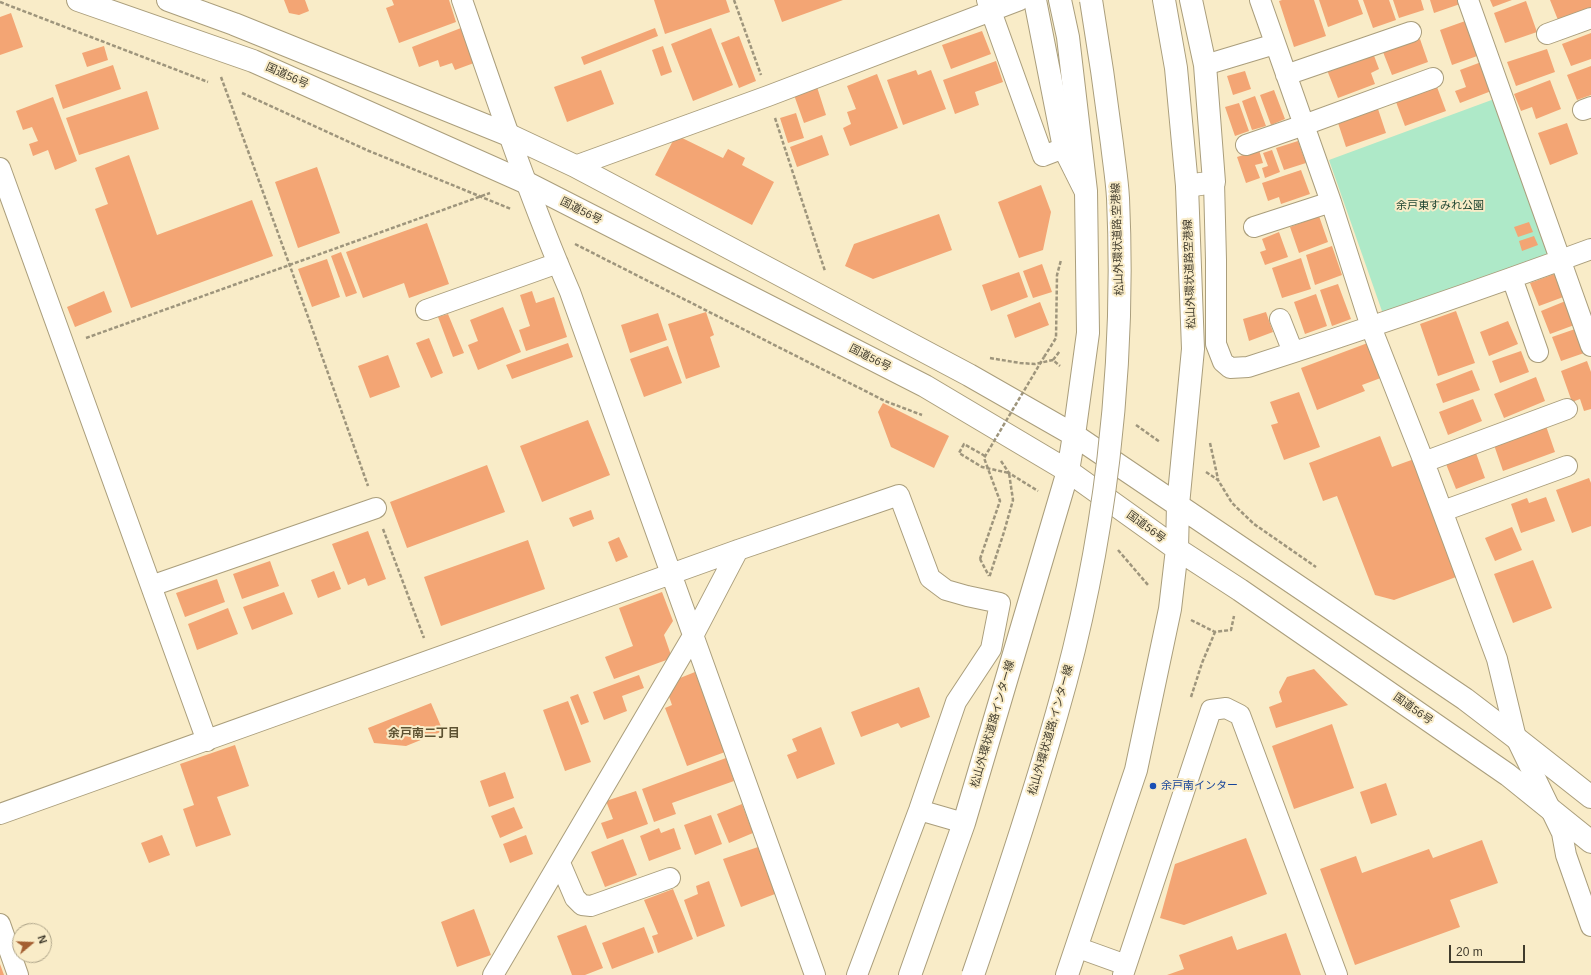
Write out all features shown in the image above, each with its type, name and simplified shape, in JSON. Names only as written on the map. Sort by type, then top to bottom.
[{"type":"main road","name":"国道56号","points":[[78,0],[253,61],[528,183],[925,386],[1068,471],[1177,549],[1240,590],[1508,774],[1591,842]]},
{"type":"main road","points":[[168,0],[234,24],[509,135],[575,166],[969,375],[1074,436],[1465,699],[1591,797]]},
{"type":"main road","points":[[1035,0],[1064,148],[1086,191]]},
{"type":"main road","points":[[1060,0],[1068,37],[1086,191],[1088,333],[1082,384],[1068,471]]},
{"type":"main road","name":"松山外環状道路;空港線","points":[[1091,0],[1105,85],[1118,196],[1120,295],[1111,442],[1106,479]]},
{"type":"main road","name":"松山外環状道路空港線","points":[[1164,0],[1176,68],[1187,186],[1193,349],[1178,505],[1177,549]]},
{"type":"main road","points":[[1187,186],[1214,182],[1205,65],[1191,0]]},
{"type":"main road","name":"松山外環状道路インター線","points":[[910,975],[964,823],[1068,471]]},
{"type":"main road","name":"松山外環状道路;インター線","points":[[974,975],[1009,870],[1058,712],[1081,618],[1098,532],[1106,479]]},
{"type":"main road","points":[[1067,975],[1136,770],[1170,609],[1177,549]]},
{"type":"street","points":[[462,0],[509,135],[570,292],[694,634],[815,975]]},
{"type":"street","points":[[575,166],[768,96],[989,6],[1020,0]]},
{"type":"street","points":[[1260,0],[1331,202],[1372,327],[1497,659],[1516,738],[1562,833],[1566,855],[1591,926]]},
{"type":"street","points":[[1468,0],[1591,346]]},
{"type":"street","points":[[989,6],[1043,156],[1064,148]]},
{"type":"street","points":[[1547,34],[1591,18]]},
{"type":"street","points":[[1286,75],[1411,32]]},
{"type":"street","points":[[1205,65],[1275,44]]},
{"type":"street","points":[[1246,145],[1433,78]]},
{"type":"street","points":[[0,168],[208,741]]},
{"type":"street","points":[[1214,182],[1216,344],[1223,362],[1230,368],[1248,367],[1372,327],[1591,249]]},
{"type":"street","points":[[1254,227],[1331,202]]},
{"type":"street","points":[[426,310],[558,263]]},
{"type":"street","points":[[1512,278],[1538,352]]},
{"type":"street","points":[[1280,319],[1294,352]]},
{"type":"street","points":[[1424,462],[1567,409]]},
{"type":"street","points":[[1442,511],[1567,466]]},
{"type":"street","points":[[0,814],[208,741],[738,550],[899,495],[930,578],[946,590],[1000,603],[992,649],[956,702],[919,810],[857,975]]},
{"type":"street","points":[[151,586],[376,508]]},
{"type":"street","points":[[493,975],[694,634],[738,550]]},
{"type":"street","points":[[1076,946],[1124,970],[1211,710],[1226,708],[1240,715],[1337,975]]},
{"type":"street","points":[[919,810],[964,823]]},
{"type":"street","points":[[560,863],[576,898],[582,905],[591,906],[670,878]]},
{"type":"street","points":[[0,924],[18,975]]},
{"type":"path","points":[[734,0],[768,96],[826,271]]},
{"type":"path","points":[[0,2],[208,82]]},
{"type":"path","points":[[221,77],[432,659]]},
{"type":"path","points":[[242,93],[369,151],[511,209],[515,212]]},
{"type":"path","points":[[64,346],[290,266],[492,192]]},
{"type":"path","points":[[571,242],[884,401],[922,414]]},
{"type":"path","points":[[989,578],[980,559],[1000,501],[984,458],[1056,338],[1057,275]]},
{"type":"path","points":[[989,358],[1020,364],[1035,364],[1053,360],[1063,348]]},
{"type":"path","points":[[1053,360],[1082,384]]},
{"type":"path","points":[[1134,423],[1182,458],[1218,480],[1232,503],[1254,524],[1319,569]]},
{"type":"path","points":[[985,456],[964,444],[959,453],[982,467],[1008,473]]},
{"type":"green space","name":"余戸東すみれ公園","points":[[1497,98],[1552,253],[1383,314],[1329,160]]},
{"type":"building","points":[[284,0],[305,0],[309,11],[299,15],[289,13]]},
{"type":"building","points":[[392,0],[449,0],[456,22],[399,43],[386,8],[394,5]]},
{"type":"building","points":[[654,0],[726,0],[730,12],[665,34]]},
{"type":"building","points":[[774,0],[843,0],[782,22]]},
{"type":"building","points":[[1314,0],[1326,36],[1294,47],[1279,1]]},
{"type":"building","points":[[1319,0],[1358,0],[1363,14],[1328,27]]},
{"type":"building","points":[[1363,0],[1389,0],[1396,20],[1373,28]]},
{"type":"building","points":[[1393,0],[1421,0],[1424,10],[1399,18]]},
{"type":"building","points":[[1430,0],[1461,0],[1463,3],[1434,13]]},
{"type":"building","points":[[1490,0],[1512,0],[1493,7]]},
{"type":"building","points":[[1550,0],[1591,0],[1591,8],[1558,20]]},
{"type":"building","points":[[1526,1],[1537,32],[1505,43],[1494,13]]},
{"type":"building","points":[[11,13],[23,47],[0,55],[0,17]]},
{"type":"building","points":[[1468,20],[1480,55],[1452,65],[1440,30]]},
{"type":"building","points":[[461,28],[474,63],[455,70],[452,63],[440,67],[438,60],[419,67],[412,47]]},
{"type":"building","points":[[655,28],[658,36],[584,65],[581,57]]},
{"type":"building","points":[[711,28],[733,85],[693,101],[671,44]]},
{"type":"building","points":[[982,31],[991,54],[951,69],[942,45]]},
{"type":"building","points":[[1591,33],[1591,59],[1571,66],[1562,44]]},
{"type":"building","points":[[739,36],[756,81],[739,88],[721,43]]},
{"type":"building","points":[[1420,39],[1428,62],[1392,75],[1383,52]]},
{"type":"building","points":[[104,46],[108,60],[87,67],[82,53]]},
{"type":"building","points":[[663,46],[672,72],[661,76],[652,50]]},
{"type":"building","points":[[1547,49],[1555,72],[1516,86],[1507,62]]},
{"type":"building","points":[[1373,53],[1379,69],[1371,73],[1375,84],[1338,98],[1327,70]]},
{"type":"building","points":[[996,61],[1003,82],[975,92],[979,105],[955,114],[943,80]]},
{"type":"building","points":[[1484,61],[1494,90],[1460,103],[1455,91],[1466,87],[1460,70]]},
{"type":"building","points":[[113,65],[121,89],[63,109],[55,85]]},
{"type":"building","points":[[1591,66],[1591,95],[1577,100],[1567,75]]},
{"type":"building","points":[[601,70],[614,104],[567,122],[554,87]]},
{"type":"building","points":[[916,70],[918,75],[931,70],[946,109],[903,125],[887,80]]},
{"type":"building","points":[[1245,71],[1251,89],[1233,95],[1227,76]]},
{"type":"building","points":[[877,74],[898,128],[850,146],[843,128],[851,124],[847,112],[856,109],[847,86]]},
{"type":"building","points":[[1550,80],[1561,109],[1536,119],[1532,107],[1521,111],[1514,94]]},
{"type":"building","points":[[817,87],[826,115],[804,123],[794,95]]},
{"type":"building","points":[[1437,87],[1446,111],[1405,126],[1396,102]]},
{"type":"building","points":[[1274,90],[1285,119],[1271,125],[1260,95]]},
{"type":"building","points":[[147,91],[159,129],[79,155],[66,118]]},
{"type":"building","points":[[1255,96],[1266,126],[1252,130],[1242,101]]},
{"type":"building","points":[[53,97],[77,161],[55,170],[48,150],[33,156],[29,144],[38,141],[32,127],[23,130],[16,111]]},
{"type":"building","points":[[1239,103],[1249,131],[1235,136],[1225,107]]},
{"type":"building","points":[[1378,109],[1386,133],[1346,147],[1338,123]]},
{"type":"building","points":[[796,113],[804,138],[788,143],[780,118]]},
{"type":"building","points":[[1567,123],[1578,154],[1550,165],[1538,133]]},
{"type":"building","points":[[676,135],[723,158],[728,149],[745,158],[742,165],[774,182],[752,225],[655,175]]},
{"type":"building","points":[[822,135],[829,155],[797,167],[790,147]]},
{"type":"building","points":[[1298,141],[1306,163],[1284,170],[1276,148]]},
{"type":"building","points":[[1259,150],[1263,163],[1255,165],[1260,178],[1246,183],[1237,157]]},
{"type":"building","points":[[1272,150],[1280,172],[1265,178],[1262,168],[1268,166],[1263,153]]},
{"type":"building","points":[[129,155],[157,235],[252,200],[273,256],[131,308],[95,209],[108,204],[95,168]]},
{"type":"building","points":[[317,167],[340,233],[298,248],[275,182]]},
{"type":"building","points":[[1301,170],[1310,194],[1281,204],[1279,197],[1268,201],[1262,183]]},
{"type":"building","points":[[1041,185],[1051,212],[1043,250],[1019,258],[998,202]]},
{"type":"building","points":[[939,214],[952,250],[873,279],[845,266],[854,244]]},
{"type":"building","points":[[1319,216],[1328,242],[1299,253],[1290,227]]},
{"type":"building","points":[[1529,222],[1533,232],[1518,237],[1514,227]]},
{"type":"building","points":[[427,223],[449,284],[409,298],[404,283],[363,298],[346,252]]},
{"type":"building","points":[[1279,232],[1288,257],[1265,265],[1260,252],[1266,250],[1262,239]]},
{"type":"building","points":[[1534,236],[1538,245],[1522,251],[1519,241]]},
{"type":"building","points":[[1332,246],[1342,275],[1315,285],[1306,255]]},
{"type":"building","points":[[341,252],[357,293],[346,297],[331,256]]},
{"type":"building","points":[[1301,258],[1311,289],[1282,298],[1272,268]]},
{"type":"building","points":[[327,259],[340,297],[312,307],[298,269]]},
{"type":"building","points":[[1042,264],[1052,292],[1033,298],[1023,271]]},
{"type":"building","points":[[1019,272],[1028,297],[991,311],[982,285]]},
{"type":"building","points":[[1557,273],[1566,296],[1539,306],[1530,283]]},
{"type":"building","points":[[1338,284],[1351,319],[1332,326],[1320,290]]},
{"type":"building","points":[[104,291],[112,312],[75,327],[67,307]]},
{"type":"building","points":[[532,291],[536,303],[554,297],[567,337],[526,351],[519,330],[530,326],[520,295]]},
{"type":"building","points":[[1316,294],[1327,326],[1305,334],[1294,302]]},
{"type":"building","points":[[1568,300],[1577,324],[1550,334],[1541,311]]},
{"type":"building","points":[[1040,302],[1049,325],[1015,338],[1007,315]]},
{"type":"building","points":[[503,307],[521,352],[478,370],[468,345],[478,341],[470,320]]},
{"type":"building","points":[[1456,311],[1475,363],[1438,376],[1420,324]]},
{"type":"building","points":[[706,312],[714,335],[710,337],[720,367],[686,379],[668,324]]},
{"type":"building","points":[[1266,312],[1273,332],[1249,341],[1243,319]]},
{"type":"building","points":[[658,313],[667,340],[630,353],[621,325]]},
{"type":"building","points":[[448,314],[464,353],[453,357],[438,317]]},
{"type":"building","points":[[1508,321],[1518,344],[1489,356],[1480,332]]},
{"type":"building","points":[[1578,328],[1587,352],[1561,361],[1552,337]]},
{"type":"building","points":[[429,338],[443,373],[431,378],[416,343]]},
{"type":"building","points":[[1373,341],[1386,376],[1362,385],[1365,391],[1317,410],[1301,368]]},
{"type":"building","points":[[568,343],[573,357],[512,379],[506,365]]},
{"type":"building","points":[[668,346],[682,383],[644,397],[630,359]]},
{"type":"building","points":[[1521,351],[1529,372],[1500,383],[1492,361]]},
{"type":"building","points":[[388,355],[400,387],[370,398],[358,366]]},
{"type":"building","points":[[1587,361],[1591,372],[1591,409],[1584,411],[1580,399],[1572,402],[1561,371]]},
{"type":"building","points":[[1472,370],[1480,390],[1443,403],[1436,384]]},
{"type":"building","points":[[1536,377],[1545,401],[1504,418],[1494,394]]},
{"type":"building","points":[[1299,392],[1320,447],[1284,460],[1271,425],[1278,423],[1270,402]]},
{"type":"building","points":[[1473,399],[1482,421],[1448,435],[1439,412]]},
{"type":"building","points":[[883,403],[949,436],[934,468],[891,447],[878,412]]},
{"type":"building","points":[[588,420],[610,475],[542,502],[520,446]]},
{"type":"building","points":[[1546,426],[1555,452],[1503,471],[1494,445]]},
{"type":"building","points":[[1380,436],[1392,467],[1417,458],[1449,539],[1443,541],[1456,577],[1394,600],[1375,595],[1337,496],[1323,501],[1309,463]]},
{"type":"building","points":[[1476,453],[1485,478],[1456,489],[1446,464]]},
{"type":"building","points":[[487,465],[505,512],[407,548],[390,502]]},
{"type":"building","points":[[1589,478],[1591,483],[1591,526],[1572,533],[1556,490]]},
{"type":"building","points":[[1546,497],[1555,521],[1521,533],[1511,504],[1527,498],[1529,503]]},
{"type":"building","points":[[591,510],[594,519],[573,527],[569,518]]},
{"type":"building","points":[[1512,527],[1522,550],[1495,561],[1485,538]]},
{"type":"building","points":[[368,531],[386,579],[368,586],[365,578],[348,585],[332,544]]},
{"type":"building","points":[[619,537],[628,557],[616,562],[608,542]]},
{"type":"building","points":[[528,540],[545,589],[441,626],[424,577]]},
{"type":"building","points":[[1533,560],[1552,608],[1513,623],[1494,574]]},
{"type":"building","points":[[270,561],[279,586],[242,599],[233,574]]},
{"type":"building","points":[[334,571],[341,589],[318,598],[311,580]]},
{"type":"building","points":[[217,579],[225,602],[185,617],[176,593]]},
{"type":"building","points":[[284,592],[293,614],[252,630],[243,607]]},
{"type":"building","points":[[662,592],[673,621],[664,635],[672,658],[614,679],[605,657],[633,646],[619,608]]},
{"type":"building","points":[[228,608],[238,634],[197,650],[188,624]]},
{"type":"building","points":[[1314,669],[1348,705],[1276,728],[1269,707],[1282,702],[1279,692],[1287,677]]},
{"type":"building","points":[[695,672],[725,752],[687,766],[665,708],[672,705],[667,691],[675,680]]},
{"type":"building","points":[[639,675],[644,688],[622,696],[627,711],[604,720],[593,692]]},
{"type":"building","points":[[919,687],[930,717],[901,728],[898,723],[861,737],[851,712]]},
{"type":"building","points":[[578,694],[589,722],[581,725],[570,697]]},
{"type":"building","points":[[568,701],[591,762],[565,771],[543,710]]},
{"type":"building","points":[[431,703],[443,731],[406,746],[374,743],[368,728]]},
{"type":"building","points":[[1332,724],[1354,788],[1294,809],[1272,746]]},
{"type":"building","points":[[821,727],[835,764],[797,779],[787,755],[797,751],[792,739]]},
{"type":"building","points":[[235,745],[249,786],[217,797],[231,835],[196,847],[183,809],[194,805],[180,764]]},
{"type":"building","points":[[726,758],[734,781],[672,803],[676,814],[654,822],[642,789]]},
{"type":"building","points":[[505,772],[514,798],[489,807],[480,781]]},
{"type":"building","points":[[1386,783],[1397,815],[1371,824],[1360,792]]},
{"type":"building","points":[[636,791],[648,824],[607,839],[601,823],[613,819],[606,801]]},
{"type":"building","points":[[742,804],[753,833],[729,843],[717,814]]},
{"type":"building","points":[[514,807],[523,828],[500,838],[491,816]]},
{"type":"building","points":[[711,815],[722,844],[695,855],[684,825]]},
{"type":"building","points":[[659,828],[661,833],[674,828],[681,849],[649,861],[640,836]]},
{"type":"building","points":[[162,835],[170,855],[149,863],[141,843]]},
{"type":"building","points":[[526,835],[533,854],[510,863],[503,844]]},
{"type":"building","points":[[1246,838],[1267,894],[1184,925],[1160,918],[1175,864]]},
{"type":"building","points":[[623,839],[637,875],[605,887],[591,852]]},
{"type":"building","points":[[1482,840],[1498,883],[1450,900],[1460,927],[1355,965],[1320,869],[1356,856],[1362,873],[1429,849],[1433,858]]},
{"type":"building","points":[[758,847],[775,894],[741,907],[723,859]]},
{"type":"building","points":[[709,881],[725,926],[697,937],[684,900],[698,894],[696,886]]},
{"type":"building","points":[[673,889],[693,939],[658,953],[652,936],[658,934],[644,900]]},
{"type":"building","points":[[474,909],[491,955],[457,967],[441,922]]},
{"type":"building","points":[[586,925],[603,968],[585,975],[572,975],[557,936]]},
{"type":"building","points":[[644,927],[654,953],[612,969],[602,943]]},
{"type":"building","points":[[1286,933],[1301,975],[1167,975],[1184,969],[1179,955],[1232,936],[1237,950]]},
{"type":"building","points":[[0,964],[4,975],[0,975]]},
{"type":"place","name":"余戸南インター","points":[[1153,786]]},
{"type":"district","name":"余戸南二丁目","points":[[424,734]]}]
